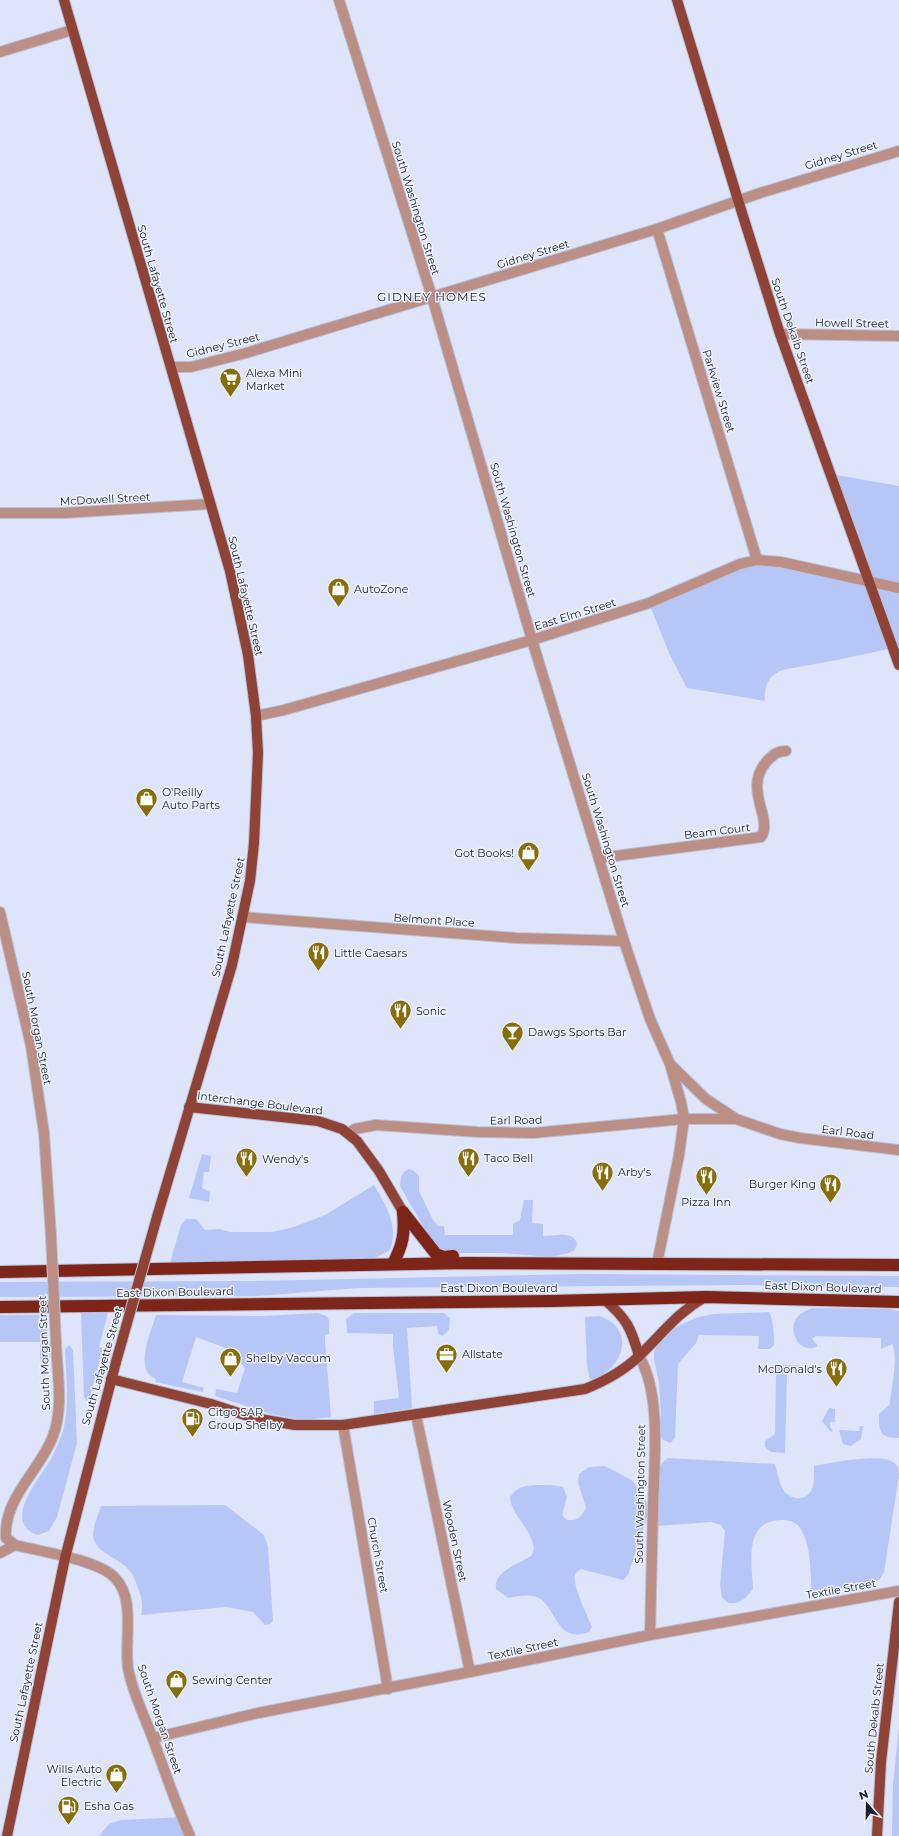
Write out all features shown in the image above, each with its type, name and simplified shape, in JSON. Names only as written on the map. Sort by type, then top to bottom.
[{"type":"highway","points":[[403,1212],[436,1254],[444,1257],[460,1257],[467,1263]]},
{"type":"highway","points":[[393,1264],[401,1247],[404,1233],[403,1212]]},
{"type":"highway","name":"East Dixon Boulevard","points":[[0,1272],[467,1263],[899,1265]]},
{"type":"highway","name":"East Dixon Boulevard","points":[[0,1307],[605,1300],[706,1297],[899,1302]]},
{"type":"main road","name":"South Lafayette Street","points":[[7,1836],[65,1558],[111,1379],[189,1107],[228,978],[250,881],[254,843],[258,753],[256,716],[248,655],[230,571],[64,0]]},
{"type":"main road","name":"South Dekalb Street","points":[[678,0],[780,334],[899,665]]},
{"type":"main road","name":"Interchange Boulevard","points":[[189,1107],[318,1121],[332,1124],[349,1133],[357,1140],[379,1171],[403,1212]]},
{"type":"main road","points":[[111,1379],[200,1401],[281,1424],[343,1425],[574,1392],[597,1384],[610,1378],[639,1356],[679,1314],[706,1297]]},
{"type":"main road","points":[[605,1300],[624,1317],[630,1328],[639,1356]]},
{"type":"main road","name":"South Dekalb Street","points":[[876,1836],[881,1762],[899,1602]]},
{"type":"street","name":"South Washington Street","points":[[339,0],[432,297],[532,640],[600,858],[624,941],[650,1018],[670,1064],[684,1119],[680,1155],[657,1264]]},
{"type":"street","points":[[0,52],[72,30]]},
{"type":"street","name":"Gidney Street","points":[[171,367],[191,367],[246,353],[657,229],[738,200],[899,151]]},
{"type":"street","name":"Parkview Street","points":[[657,229],[757,560]]},
{"type":"street","name":"Howell Street","points":[[780,334],[899,336]]},
{"type":"street","name":"McDowell Street","points":[[0,513],[64,513],[210,504]]},
{"type":"street","name":"East Elm Street","points":[[256,716],[284,710],[532,640],[649,604],[740,564],[757,560],[781,562],[899,588]]},
{"type":"street","name":"Beam Court","points":[[600,858],[761,837],[764,830],[756,787],[758,778],[761,769],[774,754],[786,751]]},
{"type":"street","name":"South Morgan Street","points":[[0,912],[31,1046],[44,1133],[51,1236],[59,1400],[58,1419],[53,1437],[40,1463],[15,1499],[10,1512],[6,1536],[9,1541],[15,1545],[91,1564],[116,1578],[122,1588],[128,1606],[126,1654],[128,1670],[190,1835]]},
{"type":"street","name":"Belmont Place","points":[[242,917],[516,938],[624,941]]},
{"type":"street","name":"South Washington Street","points":[[670,1064],[706,1099],[736,1119]]},
{"type":"street","name":"Earl Road","points":[[349,1133],[355,1129],[376,1125],[478,1132],[533,1133],[684,1119],[736,1119],[800,1138],[894,1150]]},
{"type":"street","name":"South Washington Street","points":[[639,1356],[647,1369],[652,1393],[654,1451],[650,1635]]},
{"type":"street","name":"Wooden Street","points":[[416,1414],[470,1672]]},
{"type":"street","name":"Church Street","points":[[343,1425],[388,1689]]},
{"type":"street","points":[[0,1553],[15,1545]]},
{"type":"street","name":"Textile Street","points":[[153,1738],[258,1714],[650,1635],[899,1591]]},
{"type":"shaded area","points":[[831,474],[899,486],[899,665],[893,648],[782,670],[770,678],[766,686],[765,701],[687,688],[669,653],[649,603],[757,560],[869,582]]},
{"type":"shaded area","points":[[202,1154],[211,1156],[209,1172],[204,1172],[202,1188],[210,1192],[209,1202],[189,1198]]},
{"type":"shaded area","points":[[409,1169],[414,1171],[419,1176],[419,1191],[433,1220],[438,1226],[444,1226],[445,1235],[513,1235],[513,1224],[520,1220],[524,1200],[533,1200],[532,1223],[543,1224],[543,1236],[568,1235],[572,1237],[577,1244],[575,1250],[569,1253],[550,1257],[502,1253],[455,1253],[439,1248],[425,1230],[400,1186],[401,1177],[404,1172]]},
{"type":"shaded area","points":[[374,1185],[387,1208],[393,1232],[390,1250],[377,1257],[361,1261],[170,1263],[181,1225],[186,1219],[196,1219],[205,1230],[219,1229],[231,1232],[272,1232],[294,1227],[325,1215]]},
{"type":"shaded area","points":[[585,1274],[899,1276],[899,1287],[741,1285],[358,1288],[258,1296],[0,1297],[0,1282],[251,1281]]},
{"type":"shaded area","points":[[812,1308],[889,1309],[899,1311],[899,1438],[887,1437],[880,1429],[879,1425],[879,1414],[890,1404],[895,1364],[894,1349],[892,1344],[881,1349],[881,1338],[816,1336],[812,1339],[818,1346],[811,1348],[805,1347],[796,1340],[793,1328],[798,1316]]},
{"type":"shaded area","points":[[81,1312],[108,1312],[99,1347],[103,1348],[89,1400],[87,1401],[84,1397]]},
{"type":"shaded area","points":[[769,1312],[773,1324],[774,1337],[774,1345],[770,1349],[758,1349],[759,1336],[699,1335],[696,1343],[678,1364],[675,1438],[670,1443],[663,1440],[659,1433],[661,1415],[659,1383],[654,1359],[654,1351],[663,1337],[671,1330],[695,1318],[713,1314]]},
{"type":"shaded area","points":[[318,1313],[326,1316],[329,1320],[329,1334],[325,1335],[325,1340],[331,1417],[304,1420],[271,1414],[215,1396],[216,1389],[237,1393],[245,1368],[238,1359],[237,1349],[228,1349],[196,1337],[182,1382],[204,1388],[203,1392],[155,1382],[156,1379],[149,1374],[146,1368],[146,1350],[156,1315],[263,1316]]},
{"type":"shaded area","points":[[354,1313],[444,1313],[450,1318],[449,1330],[442,1336],[438,1333],[437,1326],[407,1328],[412,1408],[374,1414],[374,1401],[399,1398],[393,1334],[347,1333],[346,1319]]},
{"type":"shaded area","points":[[0,1315],[47,1315],[50,1358],[45,1360],[40,1359],[40,1342],[0,1342]]},
{"type":"shaded area","points":[[600,1316],[612,1322],[619,1331],[622,1340],[621,1350],[617,1359],[610,1368],[601,1375],[590,1380],[587,1365],[585,1317]]},
{"type":"shaded area","points":[[69,1345],[73,1350],[77,1443],[57,1517],[49,1531],[38,1535],[27,1529],[23,1521],[23,1510],[26,1499],[51,1459],[63,1431],[67,1401],[65,1349]]},
{"type":"shaded area","points":[[800,1365],[800,1367],[787,1375],[785,1453],[771,1452],[765,1447],[765,1441],[775,1434],[776,1375],[764,1372],[769,1367]]},
{"type":"shaded area","points":[[829,1408],[835,1409],[835,1422],[830,1422],[830,1427],[833,1430],[831,1432],[822,1421]]},
{"type":"shaded area","points":[[860,1426],[863,1426],[861,1439],[851,1446],[843,1444],[839,1430],[859,1431]]},
{"type":"shaded area","points":[[668,1458],[775,1464],[782,1488],[787,1494],[794,1498],[802,1498],[811,1491],[814,1482],[814,1466],[843,1461],[878,1458],[887,1459],[893,1462],[898,1468],[899,1475],[884,1572],[880,1579],[873,1583],[812,1594],[809,1551],[804,1535],[799,1526],[786,1520],[769,1522],[760,1528],[755,1535],[752,1545],[751,1556],[753,1589],[748,1596],[740,1602],[728,1603],[722,1597],[720,1586],[725,1531],[721,1525],[711,1522],[658,1526],[658,1470],[663,1462]]},
{"type":"shaded area","points":[[605,1466],[633,1481],[647,1502],[647,1517],[628,1575],[623,1580],[581,1569],[576,1573],[576,1587],[592,1627],[589,1632],[571,1634],[560,1626],[542,1600],[534,1596],[517,1596],[508,1598],[496,1589],[496,1583],[502,1573],[513,1565],[531,1556],[534,1549],[530,1535],[515,1512],[511,1504],[510,1497],[514,1492],[526,1486],[546,1485],[563,1487],[567,1497],[562,1515],[567,1520],[577,1519],[586,1508],[578,1482],[579,1474],[589,1467]]},
{"type":"shaded area","points":[[225,1505],[264,1535],[268,1547],[273,1621],[270,1624],[265,1625],[253,1612],[226,1607],[141,1615],[141,1597],[132,1574],[124,1565],[101,1550],[94,1540],[93,1533],[101,1506]]},
{"type":"shaded area","points":[[899,1727],[899,1836],[892,1836],[893,1784]]},
{"type":"shaded area","points":[[183,1817],[190,1836],[99,1836],[109,1824],[121,1820]]},
{"type":"place","name":"Alexa Mini Market","points":[[230,398]]},
{"type":"place","name":"AutoZone","points":[[338,608]]},
{"type":"place","name":"O'Reilly Auto Parts","points":[[146,818]]},
{"type":"place","name":"Got Books!","points":[[529,872]]},
{"type":"place","name":"Little Caesars","points":[[319,972]]},
{"type":"place","name":"Sonic","points":[[400,1030]]},
{"type":"place","name":"Dawgs Sports Bar","points":[[513,1052]]},
{"type":"place","name":"Wendy's","points":[[246,1178]]},
{"type":"place","name":"Taco Bell","points":[[469,1178]]},
{"type":"place","name":"Arby's","points":[[602,1192]]},
{"type":"place","name":"Pizza Inn","points":[[706,1196]]},
{"type":"place","name":"Burger King","points":[[831,1204]]},
{"type":"place","name":"Allstate","points":[[447,1374]]},
{"type":"place","name":"Shelby Vaccum","points":[[230,1378]]},
{"type":"place","name":"McDonald's","points":[[837,1388]]},
{"type":"place","name":"Citgo SAR Group Shelby","points":[[193,1438]]},
{"type":"place","name":"Sewing Center","points":[[177,1700]]},
{"type":"place","name":"Wills Auto Electric","points":[[117,1794]]},
{"type":"place","name":"Esha Gas","points":[[69,1826]]},
{"type":"district","name":"GIDNEY HOMES","points":[[432,297]]}]
